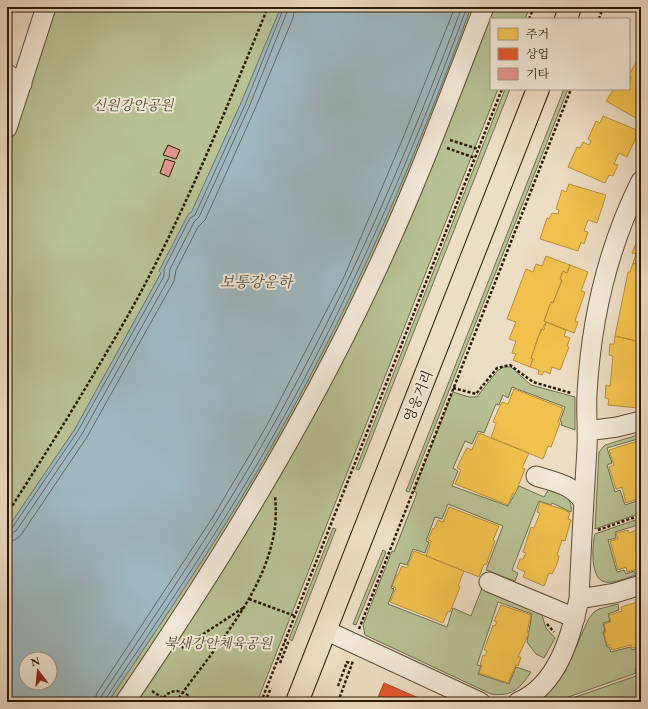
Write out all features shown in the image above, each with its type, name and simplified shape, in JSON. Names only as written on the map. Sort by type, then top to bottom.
[{"type":"main road","points":[[566,18],[570,7]]},
{"type":"main road","name":"영웅거리","points":[[297,702],[538,90]]},
{"type":"street","points":[[7,128],[46,7]]},
{"type":"street","points":[[125,702],[201,588],[271,474],[324,374],[388,246],[484,7]]},
{"type":"street","points":[[7,74],[22,84]]},
{"type":"street","points":[[518,702],[526,699],[542,684],[556,666],[569,641],[575,618],[579,599],[587,431],[587,395],[594,330],[608,262],[620,227],[641,181]]},
{"type":"street","points":[[587,431],[617,427],[641,421]]},
{"type":"street","points":[[536,476],[572,488],[577,491],[583,501]]},
{"type":"street","points":[[489,582],[575,618]]},
{"type":"street","points":[[579,599],[615,593],[641,585]]},
{"type":"street","points":[[325,630],[477,702]]},
{"type":"path","points":[[7,514],[49,448],[131,309],[186,200],[214,138],[268,7]]},
{"type":"path","points":[[529,18],[534,7]]},
{"type":"path","points":[[598,18],[603,7]]},
{"type":"path","points":[[261,702],[502,90]]},
{"type":"path","points":[[338,702],[352,664],[355,644],[362,620],[571,90]]},
{"type":"path","points":[[455,141],[478,149]]},
{"type":"path","points":[[452,150],[475,158]]},
{"type":"path","points":[[453,388],[476,394],[497,368],[510,365],[533,382],[570,393],[587,395]]},
{"type":"path","points":[[176,702],[245,607],[263,568],[274,532],[276,504],[271,474]]},
{"type":"path","points":[[591,532],[610,527],[641,515]]},
{"type":"path","points":[[249,599],[295,616]]},
{"type":"path","points":[[179,649],[245,607]]},
{"type":"path","points":[[545,621],[556,634]]},
{"type":"path","points":[[280,663],[288,643],[284,642]]},
{"type":"path","points":[[338,686],[347,662],[352,664]]},
{"type":"path","points":[[265,702],[271,688]]},
{"type":"path","points":[[161,702],[167,694],[173,691],[183,692],[190,696],[194,702]]},
{"type":"green space","name":"신원강안공원","points":[[50,7],[281,7],[241,103],[191,214],[159,271],[161,273],[75,429],[7,529],[7,136]]},
{"type":"green space","name":"북새강안체육공원","points":[[471,7],[530,7],[525,18],[490,18],[490,90],[498,90],[257,702],[108,702],[217,537],[278,435],[306,384],[359,279],[407,171]]},
{"type":"green space","points":[[505,90],[510,90],[359,470],[356,469]]},
{"type":"green space","points":[[564,90],[568,90],[409,492],[406,491]]},
{"type":"green space","points":[[504,367],[511,367],[531,385],[575,397],[575,430],[561,425],[562,422],[560,421],[565,407],[512,387],[508,398],[503,395],[499,405],[496,404],[484,433],[478,431],[472,444],[465,441],[453,468],[458,471],[452,486],[508,506],[519,486],[544,497],[549,489],[568,499],[571,512],[552,503],[551,505],[539,501],[512,570],[518,573],[515,581],[486,570],[503,526],[448,504],[442,519],[435,517],[426,541],[429,542],[425,553],[413,549],[407,565],[400,563],[391,588],[394,589],[388,604],[447,627],[453,608],[471,616],[482,588],[541,612],[546,628],[555,638],[544,658],[536,654],[527,642],[532,614],[498,602],[477,665],[481,666],[478,674],[509,684],[516,667],[531,672],[523,683],[515,690],[510,693],[499,695],[491,694],[365,635],[363,625],[417,493],[414,491],[453,392],[469,397],[477,397],[498,370]]},
{"type":"green space","points":[[641,434],[641,438],[607,448],[612,463],[607,465],[615,492],[620,490],[625,505],[640,500],[641,513],[595,529],[599,452],[605,445]]},
{"type":"green space","points":[[641,518],[641,524],[615,532],[616,538],[608,540],[617,572],[624,570],[626,574],[634,571],[636,575],[612,582],[600,580],[594,569],[593,561],[595,534]]},
{"type":"green space","points":[[333,528],[336,529],[292,641],[289,639]]},
{"type":"green space","points":[[383,550],[386,552],[356,625],[353,624]]},
{"type":"green space","points":[[618,604],[619,610],[608,614],[610,621],[603,623],[605,631],[603,632],[607,647],[609,647],[611,652],[630,647],[632,650],[641,647],[641,667],[635,669],[636,673],[554,702],[538,702],[565,672],[589,618],[599,609]]},
{"type":"green space","points":[[636,676],[641,689],[641,702],[561,702]]},
{"type":"water","name":"보통강운하","points":[[281,7],[471,7],[407,171],[359,279],[306,384],[278,435],[217,537],[108,702],[7,702],[7,529],[75,429],[161,273],[159,271],[189,213],[191,213],[241,103]]},
{"type":"building: 주거","points":[[7,7],[13,7],[15,9],[7,22]]},
{"type":"building: 주거","points":[[638,59],[641,60],[641,121],[606,101],[613,90],[630,90],[630,73]]},
{"type":"building: 주거","points":[[603,116],[639,131],[627,157],[619,153],[614,164],[618,165],[613,176],[609,175],[605,183],[568,167],[577,147],[580,148],[583,142],[589,145],[591,141],[588,139],[596,121],[600,123]]},
{"type":"building: 주거","points":[[569,184],[606,195],[597,223],[588,220],[584,231],[588,232],[584,244],[581,242],[578,251],[540,239],[547,218],[549,219],[552,213],[558,214],[559,210],[556,209],[562,190],[566,192]]},
{"type":"building: 주거","points":[[641,232],[641,266],[633,263],[636,254],[632,253]]},
{"type":"building: 주거","points":[[546,256],[570,265],[567,273],[563,271],[560,279],[562,280],[553,303],[551,302],[544,321],[546,322],[539,335],[531,358],[533,359],[530,367],[513,360],[516,354],[512,353],[516,341],[509,339],[516,322],[507,319],[526,269],[533,272],[536,264],[542,266]]},
{"type":"building: 주거","points":[[633,263],[641,266],[641,342],[615,336],[628,272],[630,272]]},
{"type":"building: 주거","points":[[570,265],[588,272],[581,291],[585,292],[575,321],[578,322],[574,333],[544,321],[551,302],[553,303],[562,280],[560,279],[563,271],[567,273]]},
{"type":"building: 주거","points":[[546,322],[566,330],[564,336],[570,338],[567,346],[569,347],[560,370],[552,367],[550,374],[544,371],[542,375],[538,374],[539,370],[530,367],[533,359],[531,358],[541,329],[544,330]]},
{"type":"building: 주거","points":[[615,336],[641,342],[641,401],[639,401],[638,408],[608,405],[609,399],[605,398],[606,385],[610,386],[613,356],[609,355],[610,344],[614,344]]},
{"type":"building: 주거","points":[[514,389],[563,408],[558,422],[560,423],[551,447],[548,446],[543,459],[491,438],[496,423],[493,422],[498,410],[502,402],[508,404]]},
{"type":"building: 주거","points":[[479,433],[529,453],[522,468],[525,469],[515,494],[513,493],[508,505],[455,484],[461,470],[457,468],[462,457],[467,448],[472,450]]},
{"type":"building: 주거","points":[[641,440],[641,498],[626,503],[622,487],[616,489],[609,467],[614,465],[609,450]]},
{"type":"building: 주거","points":[[540,502],[565,510],[570,513],[568,519],[571,520],[565,541],[562,540],[557,555],[559,556],[557,564],[552,574],[549,573],[544,586],[523,577],[525,572],[517,568],[520,559],[523,559],[526,553],[523,552],[531,527],[534,528],[540,513],[537,512]]},
{"type":"building: 주거","points":[[449,507],[499,526],[493,540],[495,541],[486,565],[484,564],[479,577],[426,556],[431,541],[428,540],[433,528],[434,529],[438,520],[443,522]]},
{"type":"building: 주거","points":[[641,528],[641,568],[627,572],[626,567],[618,570],[610,541],[618,539],[616,533],[628,530],[629,533]]},
{"type":"building: 주거","points":[[414,551],[464,571],[458,586],[460,587],[450,612],[448,611],[443,623],[390,602],[396,588],[392,586],[397,575],[402,566],[407,568]]},
{"type":"building: 주거","points":[[641,601],[641,646],[632,648],[631,645],[612,650],[610,645],[607,645],[604,633],[606,632],[604,624],[611,622],[609,615],[622,611],[621,607]]},
{"type":"building: 주거","points":[[501,605],[531,615],[527,632],[529,633],[518,657],[521,657],[518,666],[516,665],[508,683],[479,673],[483,655],[485,656],[487,651],[484,650],[493,625],[495,626],[497,622],[494,621]]},
{"type":"building: 상업","points":[[384,683],[421,699],[420,702],[376,702]]},
{"type":"building: 기타","points":[[168,145],[180,150],[176,159],[163,155]]},
{"type":"building: 기타","points":[[165,159],[175,162],[169,177],[160,173]]}]
